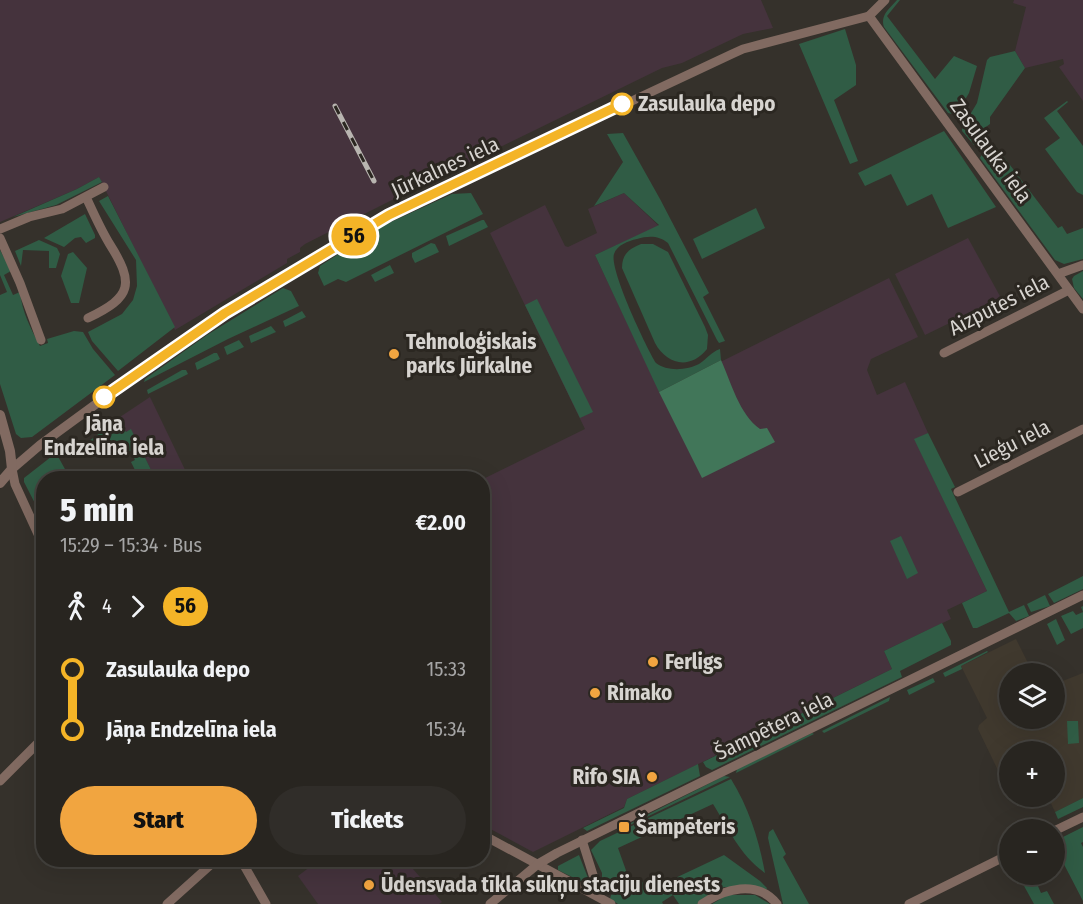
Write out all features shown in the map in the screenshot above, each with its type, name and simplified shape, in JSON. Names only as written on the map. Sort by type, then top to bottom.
[{"type":"street","points":[[870,16],[885,0]]},
{"type":"street","name":"Zasulauka iela","points":[[870,16],[1083,309]]},
{"type":"street","name":"Jūrkalnes iela","points":[[0,483],[12,469],[40,445],[189,336],[389,215],[738,51],[870,16]]},
{"type":"street","points":[[0,229],[29,217],[62,208],[104,187]]},
{"type":"street","points":[[86,197],[121,262],[126,278],[124,291],[117,301],[88,318]]},
{"type":"street","points":[[0,238],[41,340]]},
{"type":"street","name":"Aizputes iela","points":[[1058,274],[1083,265]]},
{"type":"street","name":"Aizputes iela","points":[[944,353],[1069,290]]},
{"type":"street","points":[[0,415],[10,451],[15,484],[36,530]]},
{"type":"street","name":"Lieģu iela","points":[[958,492],[1083,429]]},
{"type":"street","name":"Šampētera iela","points":[[490,904],[538,864],[582,840],[1083,596]]},
{"type":"street","points":[[0,781],[36,745]]},
{"type":"street","points":[[1065,826],[1083,817]]},
{"type":"street","points":[[490,839],[611,904]]},
{"type":"street","points":[[582,840],[600,897]]},
{"type":"street","points":[[909,904],[999,859]]},
{"type":"street","points":[[167,904],[208,867]]},
{"type":"street","points":[[245,867],[266,904]]},
{"type":"street","points":[[702,904],[726,891],[741,889],[762,892],[777,904]]},
{"type":"shaded area","points":[[0,0],[761,0],[773,28],[743,34],[682,63],[662,68],[386,203],[305,244],[300,248],[300,252],[287,259],[287,263],[175,330],[99,177],[77,189],[0,222]]},
{"type":"shaded area","points":[[1014,0],[1083,0],[1083,101],[1059,67],[1064,64],[1063,59],[1025,68],[1015,51],[1026,7],[1013,3]]},
{"type":"shaded area","points":[[624,193],[659,226],[595,255],[660,392],[889,278],[918,337],[871,359],[867,370],[877,395],[905,382],[928,433],[915,440],[987,591],[947,610],[951,619],[884,651],[892,669],[627,799],[624,807],[533,852],[490,829],[490,476],[585,429],[490,233],[545,205],[565,246],[568,247],[597,233],[588,209]]},
{"type":"shaded area","points":[[968,238],[1001,298],[925,335],[895,274]]},
{"type":"shaded area","points":[[150,397],[186,471],[152,471],[131,430],[126,432],[118,420]]},
{"type":"shaded area","points":[[1016,639],[1028,663],[999,663],[999,729],[1065,729],[1065,680],[1083,673],[1083,798],[1065,807],[1065,741],[999,741],[999,772],[978,729],[987,718],[961,666]]},
{"type":"shaded area","points":[[1053,807],[1065,807],[1055,812]]},
{"type":"shaded area","points":[[310,867],[411,867],[442,902],[439,904],[318,904],[298,876]]},
{"type":"green space","points":[[897,0],[900,0],[887,16],[935,79],[954,56],[977,66],[969,93],[956,115],[948,113],[884,27],[883,19]]},
{"type":"green space","points":[[845,29],[856,65],[856,85],[834,100],[858,161],[850,164],[799,44]]},
{"type":"green space","points":[[1015,51],[1025,68],[990,117],[990,124],[983,129],[988,135],[974,145],[962,128],[977,103],[987,60],[990,57]]},
{"type":"green space","points":[[1067,101],[1057,111],[1083,146],[1083,195],[1077,192],[1045,149],[1060,138],[1044,118]]},
{"type":"green space","points":[[944,131],[996,207],[948,228],[932,194],[907,206],[891,174],[865,186],[858,173]]},
{"type":"green space","points":[[623,133],[709,293],[703,297],[725,341],[719,343],[717,340],[668,243],[657,237],[649,237],[630,241],[620,246],[614,254],[617,275],[637,325],[656,363],[672,369],[689,368],[699,364],[720,349],[721,360],[659,392],[595,255],[659,225],[624,193],[594,206],[623,162],[607,134]]},
{"type":"green space","points":[[994,144],[1058,228],[1062,226],[1067,234],[1083,228],[1083,259],[1064,264],[1055,260],[980,158],[983,152]]},
{"type":"green space","points":[[99,177],[102,182],[56,205],[13,217],[77,189]]},
{"type":"green space","points":[[471,193],[483,214],[346,282],[338,279],[324,286],[318,273],[320,266],[380,227],[452,194]]},
{"type":"green space","points":[[108,196],[175,327],[118,371],[92,341],[88,332],[122,314],[133,300],[137,286],[136,260],[99,201]]},
{"type":"green space","points":[[756,208],[765,228],[702,259],[693,239]]},
{"type":"green space","points":[[85,214],[95,238],[86,243],[81,237],[75,238],[64,247],[44,238]]},
{"type":"green space","points":[[482,220],[488,227],[449,246],[446,236]]},
{"type":"green space","points":[[39,240],[57,248],[60,254],[56,268],[49,268],[49,251],[23,250],[21,266],[15,251]]},
{"type":"green space","points":[[431,243],[435,244],[439,252],[415,263],[412,253]]},
{"type":"green space","points":[[641,244],[653,244],[668,252],[705,327],[708,335],[707,349],[693,360],[679,362],[672,360],[655,343],[622,268],[623,259],[627,253]]},
{"type":"green space","points":[[0,250],[11,271],[4,275],[13,295],[20,292],[30,327],[40,346],[48,343],[47,339],[74,331],[83,332],[93,349],[115,375],[32,437],[21,438],[16,434],[0,384],[0,295],[7,292],[0,275]]},
{"type":"green space","points":[[73,252],[87,268],[79,303],[71,303],[61,276],[68,254]]},
{"type":"green space","points":[[390,265],[394,273],[375,282],[371,275]]},
{"type":"green space","points":[[1083,271],[1083,299],[1074,288],[1072,279]]},
{"type":"green space","points":[[283,288],[291,291],[299,306],[144,382],[145,379],[207,335]]},
{"type":"green space","points":[[537,299],[593,412],[580,418],[525,305]]},
{"type":"green space","points":[[302,311],[306,317],[285,327],[283,321]]},
{"type":"green space","points":[[271,326],[276,332],[251,343],[249,336]]},
{"type":"green space","points":[[239,340],[244,347],[227,355],[224,347]]},
{"type":"green space","points":[[217,353],[220,359],[197,370],[195,363]]},
{"type":"green space","points":[[721,360],[746,415],[760,429],[767,428],[775,442],[702,478],[659,392]]},
{"type":"green space","points":[[182,370],[186,370],[188,374],[148,394],[147,390]]},
{"type":"green space","points":[[118,420],[126,432],[131,429],[152,471],[136,471],[131,462],[135,460],[131,451],[127,453],[123,446],[99,457],[89,441]]},
{"type":"green space","points":[[928,433],[955,487],[951,489],[1009,612],[1024,605],[1029,616],[1016,621],[1009,613],[973,628],[962,603],[987,591],[914,439]]},
{"type":"green space","points":[[56,453],[66,471],[36,471],[36,505],[24,478]]},
{"type":"green space","points":[[901,536],[918,573],[907,579],[890,541]]},
{"type":"green space","points":[[1083,576],[1083,589],[1054,603],[1048,594]]},
{"type":"green space","points":[[1045,595],[1050,606],[1031,612],[1027,604]]},
{"type":"green space","points":[[1073,611],[1076,615],[1083,612],[1083,628],[1071,634],[1061,616]]},
{"type":"green space","points":[[1056,619],[1065,640],[1057,645],[1047,624]]},
{"type":"green space","points":[[942,623],[951,645],[900,671],[902,677],[712,770],[703,762],[892,669],[884,651]]},
{"type":"green space","points":[[987,651],[961,666],[962,669],[945,677],[943,673]]},
{"type":"green space","points":[[933,678],[935,682],[909,695],[907,690]]},
{"type":"green space","points":[[890,697],[889,701],[824,733],[822,731]]},
{"type":"green space","points":[[1067,721],[1078,721],[1079,743],[1068,744]]},
{"type":"green space","points":[[814,734],[736,773],[737,769]]},
{"type":"green space","points":[[698,764],[700,776],[587,831],[583,828],[624,808],[627,799]]},
{"type":"green space","points":[[724,776],[730,777],[629,824]]},
{"type":"green space","points":[[731,779],[752,825],[765,873],[742,850],[713,804],[618,848],[628,876],[610,885],[602,882],[602,873],[591,850],[600,841]]},
{"type":"green space","points":[[1083,798],[1083,807],[1058,819],[1055,812]]},
{"type":"green space","points":[[1083,827],[1083,842],[1081,843],[1083,847],[1083,901],[1065,866],[1065,836]]},
{"type":"green space","points":[[773,829],[786,854],[783,857],[809,904],[783,904],[768,838],[769,832]]},
{"type":"green space","points":[[579,855],[590,883],[588,885],[558,870],[558,866]]},
{"type":"green space","points":[[724,855],[760,881],[767,888],[766,890],[724,887],[697,904],[679,904],[673,895],[662,902],[663,904],[618,904],[610,899],[611,895],[634,883],[646,882],[652,889]]},
{"type":"green space","points":[[1024,885],[1037,885],[1041,893],[1047,891],[1054,904],[1034,904]]},
{"type":"green space","points":[[727,895],[755,895],[770,904],[712,904]]},
{"type":"railway","points":[[335,106],[374,181]]},
{"type":"bus line","name":"56","points":[[104,397],[225,313],[389,215],[622,104]]},
{"type":"place","name":"Zasulauka depo","points":[[622,104]]},
{"type":"place","name":"Tehnoloģiskais parks Jūrkalne","points":[[394,354]]},
{"type":"place","name":"Jāņa Endzelīna iela","points":[[104,397]]},
{"type":"place","name":"Ferligs","points":[[653,662]]},
{"type":"place","name":"Rimako","points":[[595,693]]},
{"type":"place","name":"Rifo SIA","points":[[652,777]]},
{"type":"place","name":"Šampēteris","points":[[624,827]]},
{"type":"place","name":"Ūdensvada tīkla sūkņu staciju dienests","points":[[369,885]]}]
